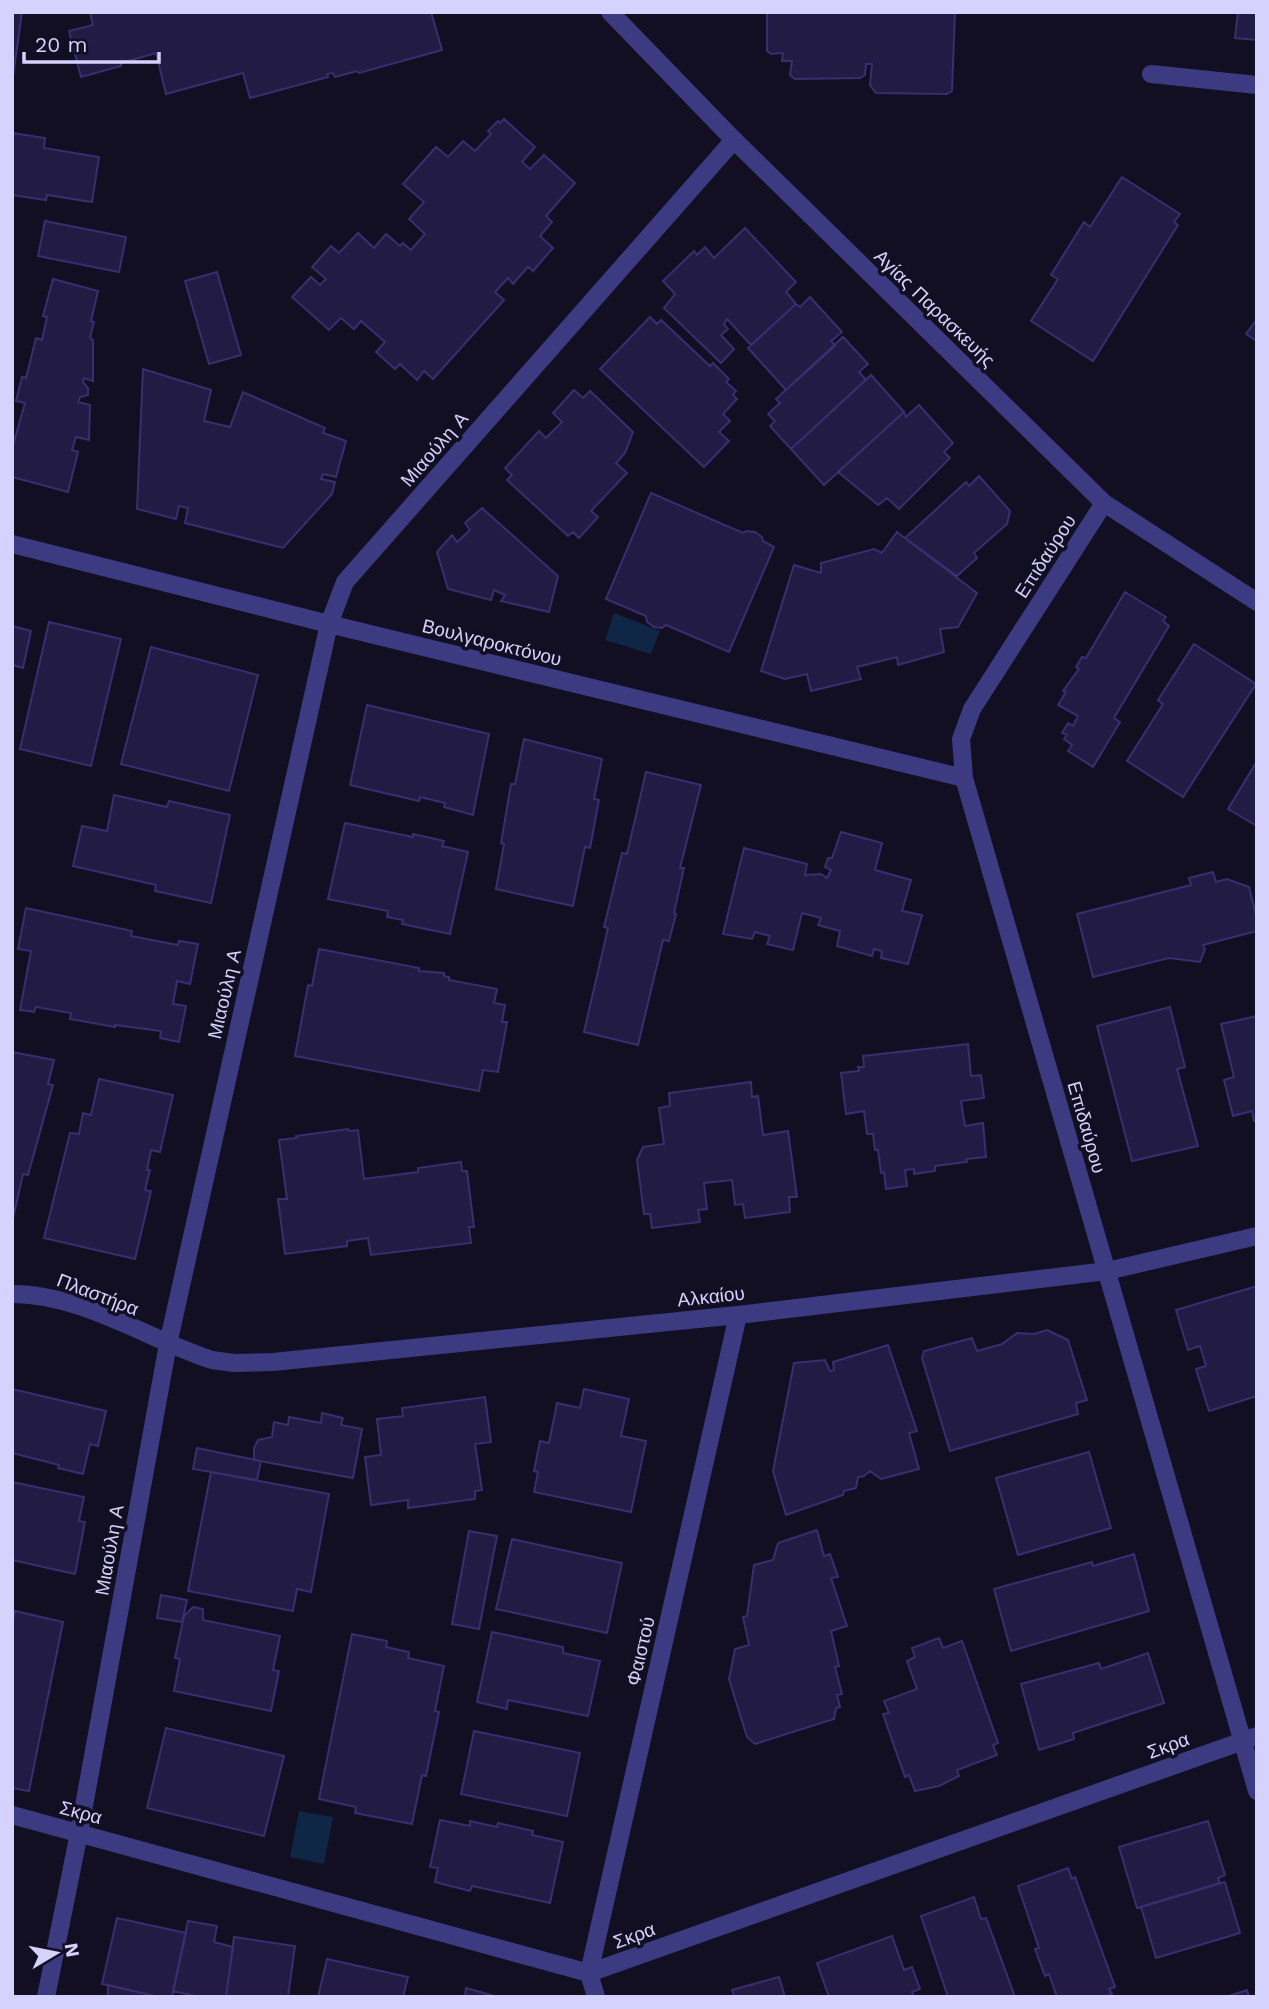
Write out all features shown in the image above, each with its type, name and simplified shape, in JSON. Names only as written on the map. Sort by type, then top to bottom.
[{"type":"street","name":"Αγίας Παρασκευής","points":[[610,12],[734,141],[1104,503],[1257,601]]},
{"type":"street","points":[[1151,74],[1257,85]]},
{"type":"street","name":"Μιαούλη Α","points":[[46,1997],[79,1833],[167,1344],[328,624],[345,582],[734,141]]},
{"type":"street","name":"Επιδαύρου","points":[[1104,503],[972,709],[961,739],[964,778],[1107,1271],[1249,1739],[1257,1791]]},
{"type":"street","name":"Βουλγαροκτόνου","points":[[12,544],[328,624],[964,778]]},
{"type":"street","name":"Αλκαίου","points":[[167,1344],[212,1360],[234,1363],[273,1362],[738,1315],[1107,1271],[1257,1236]]},
{"type":"street","name":"Πλαστήρα","points":[[12,1294],[43,1295],[71,1303],[167,1344]]},
{"type":"street","name":"Φαιστού","points":[[596,1997],[589,1973],[738,1315]]},
{"type":"street","name":"Σκρα","points":[[12,1815],[589,1973],[1249,1739]]},
{"type":"water","points":[[614,613],[660,631],[651,654],[605,640]]},
{"type":"water","points":[[299,1811],[333,1817],[324,1864],[290,1857]]},
{"type":"building","points":[[12,12],[22,12],[13,77],[12,77]]},
{"type":"building","points":[[90,12],[431,12],[442,50],[359,73],[357,71],[335,77],[333,73],[327,74],[328,77],[250,98],[243,73],[166,94],[156,53],[81,77],[69,31],[93,25]]},
{"type":"building","points":[[767,12],[955,12],[952,91],[947,94],[876,93],[870,85],[872,64],[866,64],[865,75],[860,78],[795,79],[790,75],[792,61],[782,61],[783,53],[771,54],[767,51]]},
{"type":"building","points":[[1238,12],[1257,12],[1257,40],[1235,38]]},
{"type":"building","points":[[504,119],[535,147],[522,162],[530,169],[544,155],[575,183],[546,216],[552,222],[540,236],[553,248],[533,271],[528,267],[513,284],[508,278],[495,292],[504,300],[433,379],[424,371],[417,380],[400,364],[395,369],[376,352],[385,342],[361,321],[354,329],[341,318],[329,330],[292,297],[311,277],[320,285],[326,279],[312,267],[331,246],[339,253],[358,233],[374,248],[386,234],[400,246],[403,243],[411,250],[425,234],[409,219],[424,202],[403,184],[436,147],[448,157],[463,141],[475,151],[491,134],[488,131]]},
{"type":"building","points":[[12,133],[45,138],[44,148],[99,157],[92,202],[47,195],[46,200],[12,195]]},
{"type":"building","points":[[1122,177],[1180,214],[1174,222],[1178,225],[1093,361],[1031,321],[1058,279],[1051,275],[1084,222],[1090,227]]},
{"type":"building","points":[[45,221],[126,237],[119,272],[38,256]]},
{"type":"building","points":[[745,228],[796,282],[786,292],[796,304],[751,345],[727,319],[724,324],[728,329],[721,335],[734,349],[721,363],[664,308],[675,294],[663,281],[694,251],[697,255],[705,247],[714,258]]},
{"type":"building","points":[[217,272],[241,355],[209,364],[185,281]]},
{"type":"building","points":[[53,279],[98,291],[90,338],[93,340],[93,381],[84,378],[88,395],[80,397],[78,402],[90,405],[89,440],[76,437],[72,450],[78,452],[68,492],[12,477],[12,449],[25,403],[16,401],[22,377],[26,378],[36,338],[42,340],[47,317],[43,316]]},
{"type":"building","points":[[810,297],[842,332],[831,341],[835,346],[786,390],[748,348],[796,304],[800,307]]},
{"type":"building","points":[[650,317],[657,324],[661,320],[710,366],[713,363],[729,379],[726,382],[736,391],[733,395],[737,399],[723,414],[730,421],[719,432],[729,441],[704,467],[600,369]]},
{"type":"building","points":[[1257,319],[1257,341],[1246,334]]},
{"type":"building","points":[[843,337],[868,364],[859,372],[866,380],[791,449],[770,426],[775,421],[768,414],[780,403],[776,399]]},
{"type":"building","points":[[143,369],[211,390],[204,421],[230,427],[243,392],[325,428],[323,433],[346,441],[336,477],[323,474],[321,479],[335,482],[332,494],[283,548],[185,523],[188,508],[179,506],[176,519],[137,509]]},
{"type":"building","points":[[871,375],[904,412],[824,485],[791,449]]},
{"type":"building","points":[[574,390],[583,398],[590,391],[633,432],[625,453],[616,463],[627,473],[591,511],[598,517],[579,538],[573,532],[568,536],[507,480],[512,475],[505,468],[539,431],[546,438],[562,422],[553,413]]},
{"type":"building","points":[[919,405],[953,443],[944,452],[950,458],[899,509],[887,498],[878,505],[838,472],[904,412],[906,417]]},
{"type":"building","points":[[979,476],[1010,511],[1007,524],[974,553],[977,558],[957,576],[905,538],[966,482],[969,486]]},
{"type":"building","points":[[651,493],[743,533],[755,532],[763,541],[774,547],[729,652],[666,625],[662,628],[654,627],[647,622],[646,616],[606,599]]},
{"type":"building","points":[[482,508],[558,576],[549,612],[501,601],[505,595],[494,590],[491,600],[448,589],[437,552],[452,535],[457,542],[470,530],[465,523]]},
{"type":"building","points":[[897,532],[977,593],[958,627],[940,629],[944,652],[898,665],[897,657],[857,667],[861,679],[811,691],[807,674],[785,679],[761,671],[794,565],[821,573],[821,563],[874,549],[882,553]]},
{"type":"building","points":[[1125,592],[1166,617],[1163,621],[1169,626],[1114,718],[1120,722],[1093,767],[1068,751],[1072,745],[1064,739],[1067,735],[1062,733],[1068,723],[1073,726],[1078,716],[1058,705],[1066,692],[1063,691],[1079,669],[1076,667],[1082,657],[1086,658]]},
{"type":"building","points":[[49,622],[121,639],[91,766],[20,749]]},
{"type":"building","points":[[12,626],[31,631],[23,668],[12,665]]},
{"type":"building","points":[[1194,644],[1256,684],[1183,797],[1127,761],[1163,704],[1158,700]]},
{"type":"building","points":[[151,647],[258,675],[229,791],[121,764]]},
{"type":"building","points":[[367,705],[489,734],[473,815],[444,807],[445,803],[420,797],[419,801],[350,785]]},
{"type":"building","points":[[524,739],[602,759],[594,799],[599,800],[590,848],[585,847],[573,906],[496,889],[511,784],[515,784]]},
{"type":"building","points":[[1257,761],[1257,826],[1228,809]]},
{"type":"building","points":[[646,772],[701,785],[680,868],[684,868],[674,913],[676,914],[669,941],[663,940],[638,1045],[584,1032],[608,928],[604,927],[622,853],[627,854]]},
{"type":"building","points":[[114,795],[167,807],[169,801],[230,815],[211,903],[155,891],[156,885],[73,866],[82,826],[107,831]]},
{"type":"building","points":[[345,823],[444,841],[442,846],[468,852],[450,934],[402,924],[403,920],[387,917],[388,911],[328,899]]},
{"type":"building","points":[[841,832],[882,843],[875,870],[911,880],[902,911],[922,915],[908,964],[881,958],[882,951],[874,949],[872,956],[837,946],[840,931],[818,925],[821,918],[802,913],[793,950],[767,944],[770,936],[755,932],[752,939],[723,934],[744,848],[807,864],[805,875],[821,874],[827,878],[831,870],[825,867],[828,858],[832,858]]},
{"type":"building","points":[[1213,872],[1216,882],[1227,879],[1249,887],[1257,919],[1257,931],[1203,945],[1205,949],[1200,962],[1169,958],[1093,977],[1077,914],[1191,885],[1189,878]]},
{"type":"building","points":[[26,908],[132,931],[131,936],[178,945],[179,941],[198,944],[190,984],[177,981],[173,1004],[186,1006],[179,1042],[160,1038],[161,1031],[70,1019],[71,1013],[36,1007],[34,1012],[20,1010],[31,951],[18,949]]},
{"type":"building","points":[[319,949],[419,968],[419,971],[444,973],[449,980],[497,989],[494,1003],[505,1005],[502,1022],[507,1022],[498,1072],[483,1070],[479,1091],[295,1056],[308,985],[312,986]]},
{"type":"building","points":[[1170,1007],[1185,1067],[1177,1069],[1198,1146],[1132,1161],[1097,1026]]},
{"type":"building","points":[[1257,1016],[1257,1121],[1254,1121],[1252,1111],[1233,1116],[1224,1080],[1234,1077],[1221,1024]]},
{"type":"building","points":[[968,1044],[971,1076],[981,1075],[984,1098],[961,1101],[965,1126],[983,1123],[986,1157],[935,1166],[935,1171],[914,1174],[914,1169],[905,1170],[907,1186],[886,1189],[873,1134],[867,1134],[864,1111],[846,1114],[841,1073],[859,1071],[858,1067],[864,1067],[863,1056]]},
{"type":"building","points":[[12,1052],[54,1060],[48,1084],[53,1085],[28,1175],[23,1174],[12,1223]]},
{"type":"building","points":[[99,1079],[173,1095],[160,1152],[151,1150],[145,1190],[151,1191],[135,1259],[44,1238],[70,1133],[79,1134],[83,1113],[91,1115]]},
{"type":"building","points":[[751,1082],[752,1097],[758,1096],[763,1135],[788,1131],[797,1197],[789,1197],[790,1212],[745,1218],[743,1204],[735,1205],[732,1180],[704,1183],[707,1209],[698,1210],[700,1222],[652,1228],[650,1214],[644,1214],[637,1160],[643,1147],[664,1144],[659,1108],[670,1106],[669,1093]]},
{"type":"building","points":[[348,1129],[358,1130],[364,1179],[418,1172],[418,1168],[461,1162],[462,1171],[467,1171],[474,1227],[469,1227],[471,1243],[371,1255],[368,1238],[347,1241],[347,1246],[285,1254],[278,1199],[287,1199],[279,1140]]},
{"type":"building","points":[[1257,1286],[1257,1396],[1209,1411],[1196,1369],[1206,1366],[1200,1346],[1188,1350],[1176,1310]]},
{"type":"building","points":[[1047,1330],[1068,1340],[1087,1400],[1076,1403],[1078,1414],[950,1451],[922,1358],[924,1351],[972,1338],[977,1351],[1002,1344],[1017,1333],[1034,1334]]},
{"type":"building","points":[[888,1345],[917,1431],[909,1433],[919,1469],[881,1479],[870,1471],[858,1477],[856,1488],[844,1491],[843,1495],[786,1515],[773,1471],[794,1363],[825,1360],[830,1371],[834,1370],[833,1362]]},
{"type":"building","points":[[12,1389],[106,1411],[98,1446],[90,1444],[83,1474],[12,1453]]},
{"type":"building","points":[[584,1389],[629,1399],[621,1436],[646,1441],[631,1512],[534,1492],[538,1472],[534,1471],[540,1441],[549,1443],[557,1403],[580,1408]]},
{"type":"building","points":[[485,1397],[491,1442],[475,1444],[482,1490],[475,1491],[475,1499],[408,1508],[408,1500],[371,1505],[365,1457],[381,1455],[377,1419],[403,1416],[402,1408]]},
{"type":"building","points":[[322,1413],[343,1418],[341,1425],[362,1429],[353,1478],[254,1460],[254,1448],[258,1440],[272,1437],[274,1422],[288,1425],[289,1417],[321,1423]]},
{"type":"building","points":[[197,1448],[261,1461],[257,1480],[193,1469]]},
{"type":"building","points":[[1089,1452],[1111,1528],[1018,1555],[996,1478]]},
{"type":"building","points":[[211,1472],[329,1494],[311,1592],[297,1589],[293,1611],[188,1591]]},
{"type":"building","points":[[12,1482],[84,1497],[79,1521],[85,1522],[75,1574],[12,1560]]},
{"type":"building","points":[[817,1530],[824,1556],[830,1554],[838,1577],[831,1578],[847,1626],[831,1631],[839,1666],[835,1667],[842,1694],[837,1695],[840,1707],[836,1708],[834,1719],[755,1744],[747,1737],[729,1679],[735,1649],[749,1645],[743,1617],[747,1616],[754,1565],[773,1560],[778,1543]]},
{"type":"building","points":[[469,1531],[497,1536],[479,1629],[452,1624]]},
{"type":"building","points":[[512,1539],[622,1563],[607,1633],[496,1609]]},
{"type":"building","points":[[1134,1554],[1149,1611],[1011,1651],[994,1589],[1092,1562],[1093,1566]]},
{"type":"building","points":[[161,1595],[187,1600],[182,1622],[157,1618]]},
{"type":"building","points":[[193,1607],[203,1609],[203,1620],[280,1636],[273,1670],[279,1671],[271,1711],[174,1691],[180,1659],[175,1658],[184,1616]]},
{"type":"building","points":[[15,1611],[63,1622],[29,1791],[12,1788],[12,1625]]},
{"type":"building","points":[[492,1632],[563,1647],[563,1653],[600,1661],[588,1716],[508,1700],[507,1709],[477,1702]]},
{"type":"building","points":[[352,1634],[387,1641],[386,1647],[409,1652],[408,1658],[444,1666],[435,1711],[439,1712],[426,1776],[422,1775],[412,1824],[355,1813],[356,1807],[319,1799]]},
{"type":"building","points":[[939,1638],[943,1648],[962,1641],[998,1743],[993,1745],[997,1755],[957,1770],[959,1776],[939,1786],[915,1791],[909,1775],[905,1777],[883,1714],[889,1713],[884,1701],[917,1689],[907,1661],[915,1657],[912,1648]]},
{"type":"building","points":[[1148,1653],[1164,1703],[1073,1733],[1074,1739],[1039,1750],[1021,1684],[1099,1663],[1101,1669]]},
{"type":"building","points":[[166,1728],[284,1756],[264,1836],[147,1808]]},
{"type":"building","points":[[474,1731],[580,1753],[567,1816],[461,1794]]},
{"type":"building","points":[[440,1820],[470,1826],[470,1821],[497,1827],[498,1823],[533,1831],[532,1835],[563,1842],[550,1903],[472,1886],[470,1891],[435,1882],[438,1868],[430,1867]]},
{"type":"building","points":[[1208,1821],[1225,1875],[1218,1878],[1220,1883],[1137,1908],[1119,1847]]},
{"type":"building","points":[[1068,1868],[1072,1879],[1075,1877],[1115,1987],[1109,1989],[1112,1994],[1104,1997],[1057,1997],[1049,1974],[1045,1976],[1035,1949],[1039,1948],[1018,1886]]},
{"type":"building","points":[[1225,1882],[1240,1933],[1156,1958],[1141,1907]]},
{"type":"building","points":[[974,1897],[981,1919],[986,1918],[1015,1997],[948,1997],[921,1916]]},
{"type":"building","points":[[117,1918],[186,1933],[172,1997],[159,1997],[102,1984]]},
{"type":"building","points":[[188,1921],[217,1926],[214,1942],[233,1947],[226,1997],[200,1997],[173,1991]]},
{"type":"building","points":[[892,1936],[904,1970],[912,1967],[920,1989],[912,1992],[914,1997],[829,1997],[817,1963]]},
{"type":"building","points":[[234,1937],[295,1946],[288,1997],[226,1997]]},
{"type":"building","points":[[327,1959],[408,1977],[403,1997],[318,1997]]},
{"type":"building","points":[[779,1977],[785,1997],[730,1997],[734,1995],[732,1990]]},
{"type":"building","points":[[108,1985],[159,1997],[108,1997]]},
{"type":"building","points":[[466,1988],[498,1997],[465,1997]]},
{"type":"building","points":[[1247,1990],[1249,1997],[1226,1997]]}]
